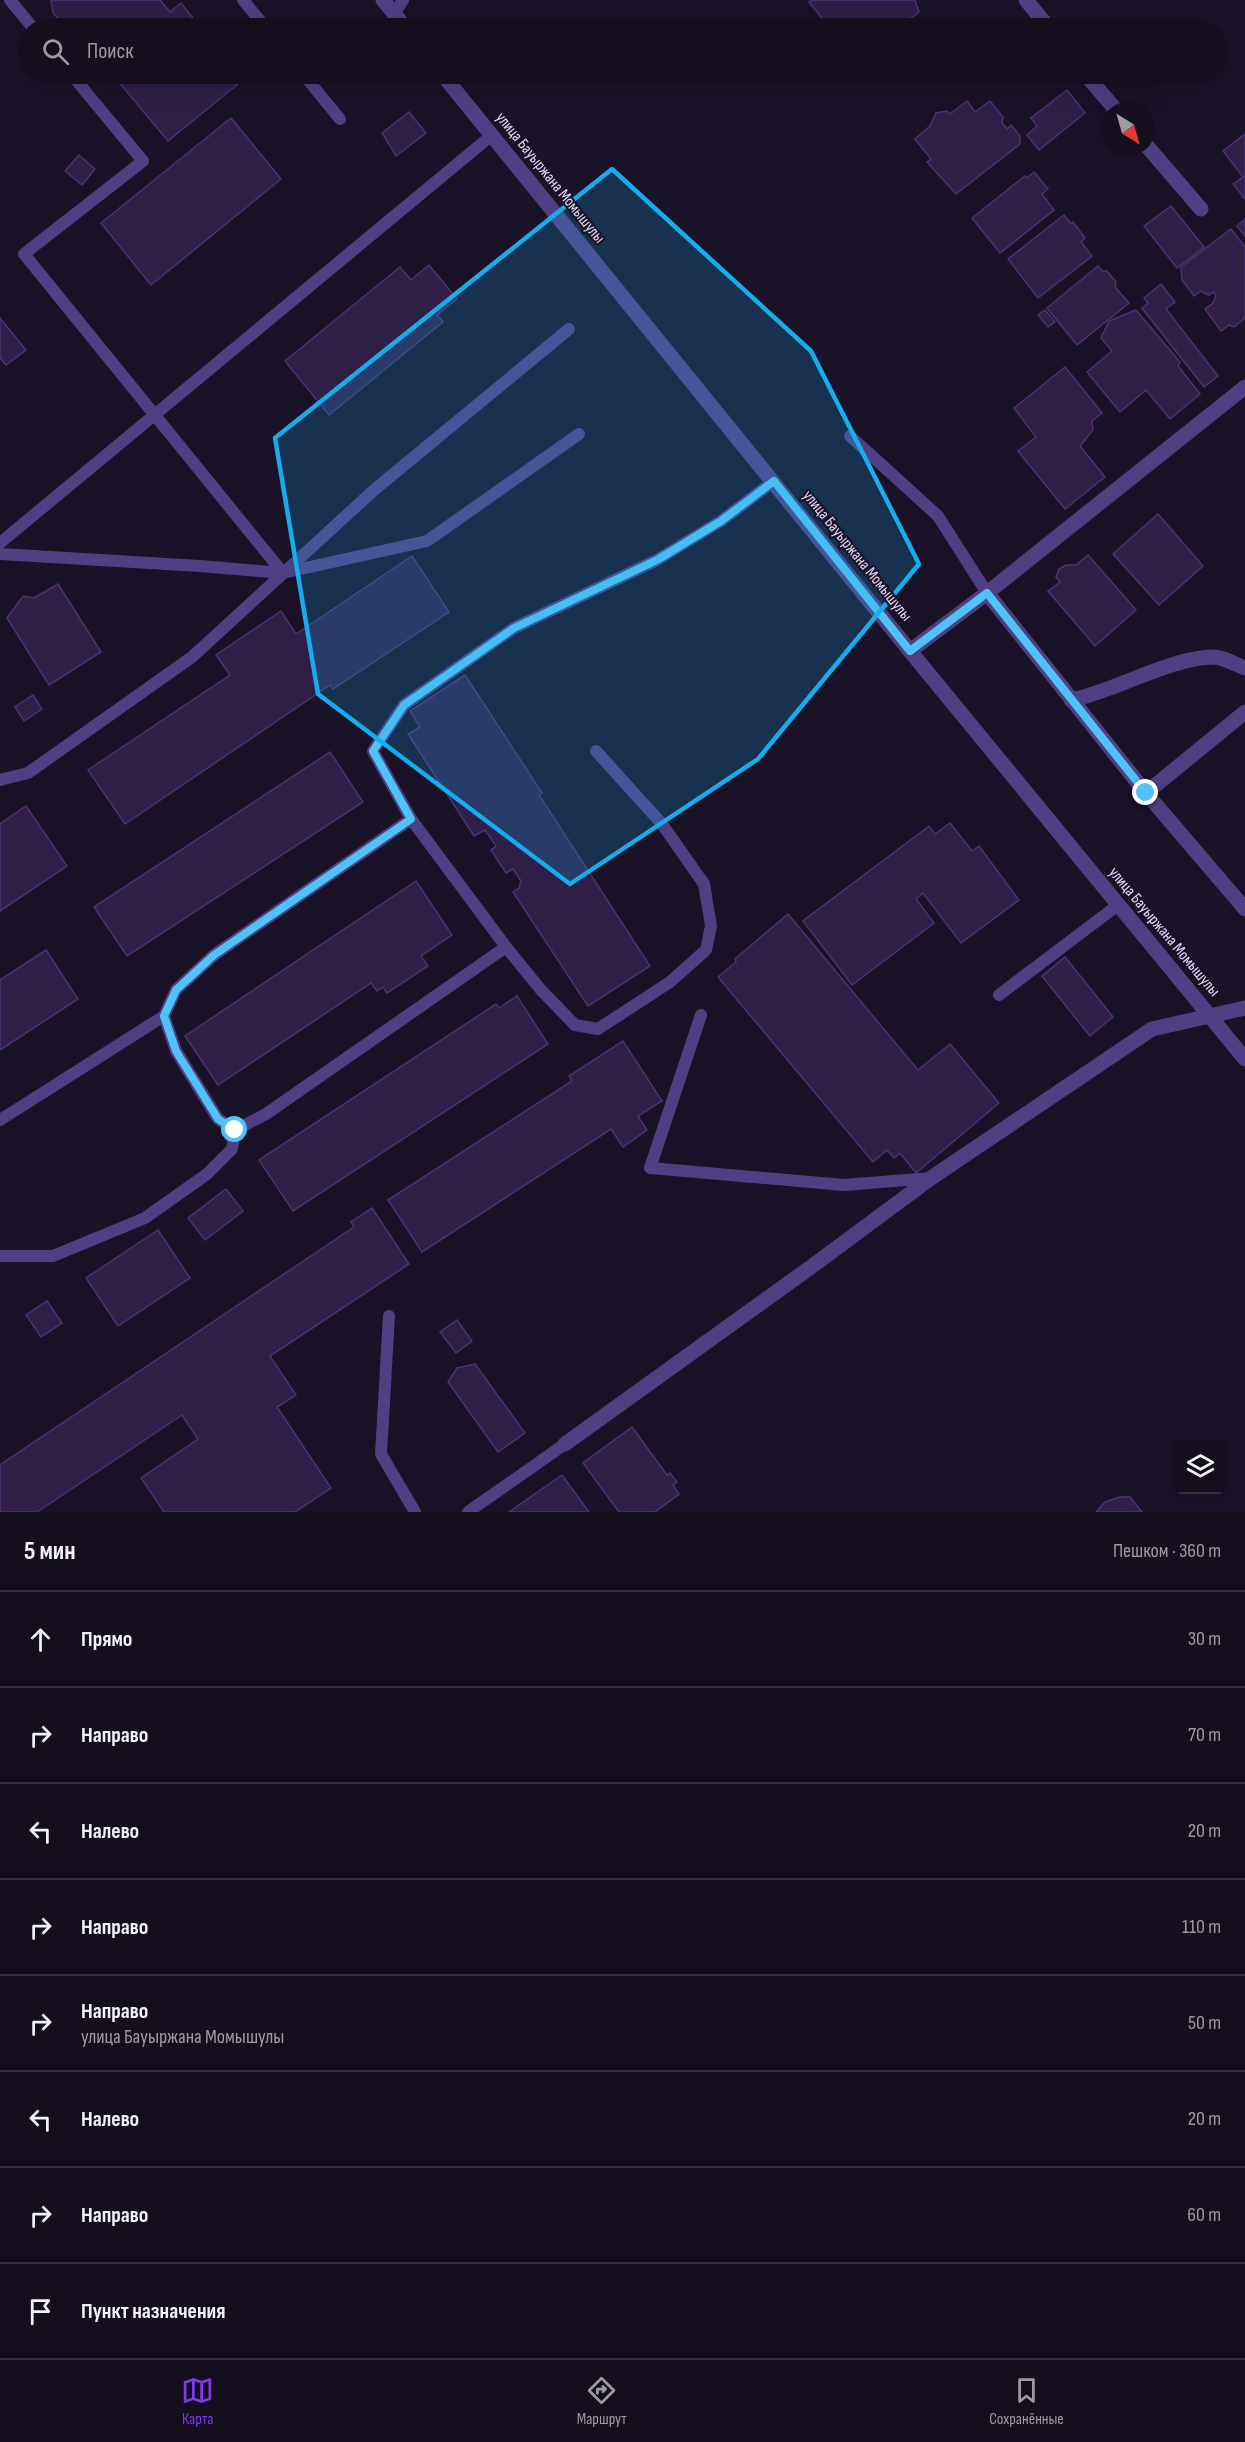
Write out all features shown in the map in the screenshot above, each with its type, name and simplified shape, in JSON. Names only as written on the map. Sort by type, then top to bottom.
[{"type":"street","points":[[383,0],[397,18]]},
{"type":"street","points":[[1026,0],[1041,18]]},
{"type":"street","name":"улица Бауыржана Момышулы","points":[[450,84],[910,651],[1245,1059]]},
{"type":"street","points":[[1094,84],[1109,102]]},
{"type":"street","points":[[1155,155],[1201,209]]},
{"type":"street","points":[[910,651],[987,593],[1245,387]]},
{"type":"street","points":[[987,593],[1146,793],[1245,909]]},
{"type":"street","points":[[1071,700],[1090,696],[1178,663],[1216,657],[1245,668]]},
{"type":"street","points":[[1146,793],[1245,712]]},
{"type":"street","points":[[565,1444],[811,1268],[931,1178],[1152,1029],[1245,1008]]},
{"type":"lane","points":[[10,0],[25,18]]},
{"type":"lane","points":[[243,0],[258,18]]},
{"type":"lane","points":[[394,14],[404,0]]},
{"type":"lane","points":[[79,84],[143,161],[24,254],[156,414],[282,573]]},
{"type":"lane","points":[[311,84],[340,119]]},
{"type":"lane","points":[[0,543],[492,135]]},
{"type":"lane","points":[[0,780],[28,772],[192,657],[374,490],[570,329]]},
{"type":"lane","points":[[0,554],[282,573],[427,540],[579,434]]},
{"type":"lane","points":[[850,436],[938,516],[987,593]]},
{"type":"lane","points":[[596,751],[662,824],[704,884],[711,926],[706,950],[670,982],[598,1029],[575,1024],[542,990],[506,947],[411,819],[373,751],[404,705],[514,628],[657,560],[721,521],[774,481]]},
{"type":"lane","points":[[0,1120],[164,1016],[176,990],[214,955],[411,819]]},
{"type":"lane","points":[[999,995],[1118,905]]},
{"type":"lane","points":[[235,1130],[266,1114],[506,947]]},
{"type":"lane","points":[[701,1015],[650,1168],[844,1185],[931,1178]]},
{"type":"lane","points":[[164,1016],[176,1051],[218,1119],[235,1130]]},
{"type":"lane","points":[[0,1256],[53,1256],[145,1218],[207,1174],[232,1149],[235,1130]]},
{"type":"lane","points":[[389,1316],[381,1454],[415,1512]]},
{"type":"lane","points":[[468,1512],[565,1444]]},
{"type":"highlighted area","points":[[612,169],[811,351],[919,564],[758,759],[570,884],[318,694],[275,438]]},
{"type":"building","points":[[51,0],[160,0],[170,12],[181,3],[193,18],[58,18],[53,13]]},
{"type":"building","points":[[812,0],[915,0],[919,12],[911,18],[822,18],[809,2]]},
{"type":"building","points":[[120,84],[238,84],[168,141]]},
{"type":"building","points":[[1067,90],[1085,113],[1039,150],[1027,135],[1037,126],[1031,118]]},
{"type":"building","points":[[967,101],[975,112],[990,101],[1003,117],[1002,123],[1007,129],[1011,125],[1020,136],[1020,144],[956,194],[927,162],[931,159],[915,139],[930,126],[936,113],[947,111],[950,114]]},
{"type":"building","points":[[409,112],[426,133],[396,156],[382,133]]},
{"type":"building","points":[[231,118],[281,179],[151,285],[101,223]]},
{"type":"building","points":[[1245,134],[1245,199],[1233,184],[1243,177],[1223,151]]},
{"type":"building","points":[[79,155],[95,169],[82,185],[65,171]]},
{"type":"building","points":[[1034,172],[1048,189],[1042,194],[1054,210],[1000,253],[972,218],[1025,176],[1027,178]]},
{"type":"building","points":[[1171,206],[1204,247],[1177,268],[1144,226]]},
{"type":"building","points":[[1064,215],[1071,224],[1073,222],[1085,238],[1081,242],[1092,256],[1038,298],[1008,259]]},
{"type":"building","points":[[1245,219],[1245,236],[1237,226]]},
{"type":"building","points":[[1231,229],[1245,247],[1245,318],[1234,327],[1229,325],[1221,331],[1205,309],[1213,303],[1216,295],[1213,292],[1209,295],[1201,291],[1194,296],[1182,280],[1181,267]]},
{"type":"building","points":[[429,265],[457,299],[437,315],[443,322],[329,415],[285,361],[400,267],[411,280]]},
{"type":"building","points":[[1098,266],[1102,271],[1107,271],[1116,282],[1115,287],[1129,303],[1077,345],[1047,308]]},
{"type":"building","points":[[1161,284],[1175,302],[1166,309],[1218,376],[1204,387],[1142,308],[1148,303],[1144,298]]},
{"type":"building","points":[[1045,310],[1055,322],[1048,327],[1038,315]]},
{"type":"building","points":[[1136,310],[1180,362],[1178,366],[1200,394],[1170,419],[1146,390],[1120,412],[1087,372],[1112,351],[1101,338],[1109,321]]},
{"type":"building","points":[[0,318],[26,350],[6,365],[0,358]]},
{"type":"building","points":[[1065,367],[1102,413],[1092,421],[1093,430],[1080,446],[1105,477],[1065,509],[1018,451],[1036,437],[1014,408]]},
{"type":"building","points":[[1158,514],[1203,566],[1159,605],[1113,554]]},
{"type":"building","points":[[1088,555],[1136,610],[1095,646],[1048,591],[1060,582],[1056,577],[1059,569],[1066,565],[1076,565]]},
{"type":"building","points":[[412,556],[449,612],[333,689],[330,685],[125,824],[88,770],[230,675],[216,655],[281,611],[296,634]]},
{"type":"building","points":[[58,584],[101,652],[49,685],[7,618],[23,596],[34,598]]},
{"type":"building","points":[[465,675],[542,793],[539,795],[650,966],[588,1006],[513,892],[519,888],[521,881],[513,869],[506,873],[491,850],[496,846],[485,830],[474,836],[408,734],[420,727],[410,711]]},
{"type":"building","points":[[33,695],[42,709],[24,721],[15,707]]},
{"type":"building","points":[[330,752],[363,802],[127,956],[94,907]]},
{"type":"building","points":[[26,806],[67,866],[0,911],[0,824]]},
{"type":"building","points":[[950,823],[972,851],[979,846],[1019,900],[961,943],[923,893],[916,899],[934,923],[852,985],[803,921],[929,826],[935,834]]},
{"type":"building","points":[[416,881],[452,935],[421,956],[428,966],[387,993],[383,987],[377,991],[371,983],[218,1085],[185,1036]]},
{"type":"building","points":[[788,914],[918,1070],[950,1044],[999,1103],[916,1173],[900,1153],[894,1158],[887,1150],[873,1162],[718,977],[736,962],[735,959]]},
{"type":"building","points":[[46,950],[78,999],[0,1050],[0,980]]},
{"type":"building","points":[[1065,957],[1113,1017],[1090,1036],[1042,976]]},
{"type":"building","points":[[517,996],[548,1044],[293,1211],[259,1160],[496,1004],[499,1008]]},
{"type":"building","points":[[623,1041],[662,1101],[638,1116],[647,1130],[623,1147],[611,1129],[422,1252],[388,1200],[572,1081],[569,1076]]},
{"type":"building","points":[[226,1189],[243,1211],[205,1240],[188,1218]]},
{"type":"building","points":[[372,1208],[409,1264],[270,1356],[296,1395],[277,1407],[331,1488],[295,1512],[164,1512],[141,1478],[198,1439],[182,1415],[37,1512],[0,1512],[0,1465],[354,1227],[351,1222]]},
{"type":"building","points":[[158,1230],[190,1278],[118,1326],[86,1278]]},
{"type":"building","points":[[47,1301],[62,1323],[41,1337],[26,1315]]},
{"type":"building","points":[[457,1320],[472,1341],[456,1353],[440,1332]]},
{"type":"building","points":[[475,1364],[525,1433],[498,1452],[448,1382],[457,1368]]},
{"type":"building","points":[[632,1427],[667,1475],[670,1473],[677,1482],[673,1485],[679,1494],[655,1512],[619,1512],[583,1463]]},
{"type":"building","points":[[562,1475],[589,1512],[509,1512]]},
{"type":"building","points":[[1120,1497],[1130,1497],[1142,1512],[1096,1512],[1105,1502]]},
{"type":"route","points":[[235,1130],[218,1119],[176,1051],[164,1016],[176,990],[214,955],[411,819],[373,751],[404,705],[514,628],[657,560],[721,521],[774,481],[910,651],[987,593],[1146,793]]}]
